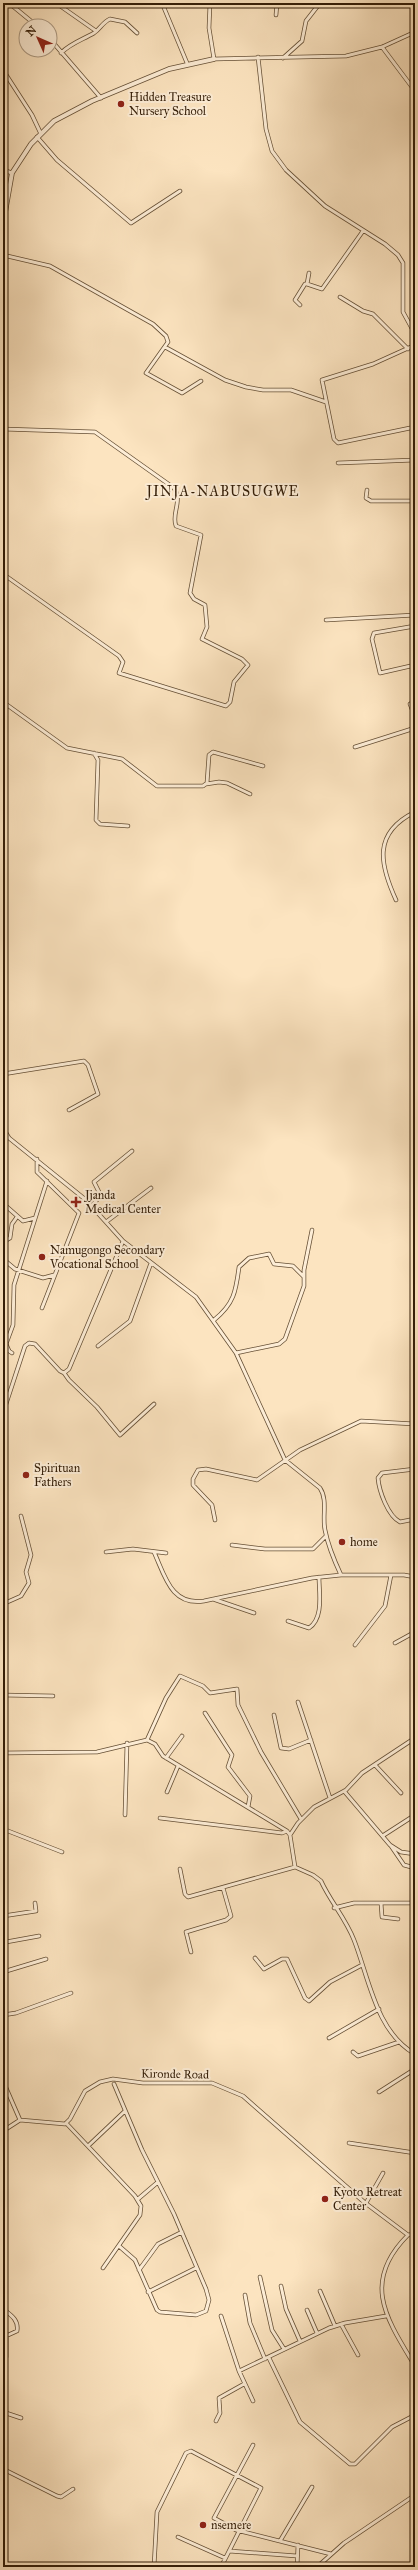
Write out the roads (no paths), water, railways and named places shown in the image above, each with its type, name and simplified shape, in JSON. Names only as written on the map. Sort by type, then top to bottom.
[{"type":"street","points":[[9,3],[27,18]]},
{"type":"street","points":[[56,3],[96,31]]},
{"type":"street","points":[[162,3],[187,63]]},
{"type":"street","points":[[210,3],[209,28],[214,59]]},
{"type":"street","points":[[276,15],[277,3]]},
{"type":"street","points":[[283,58],[302,41],[306,21],[320,3]]},
{"type":"street","points":[[61,53],[71,44],[96,31],[101,24],[114,18],[125,22],[137,33]]},
{"type":"street","points":[[3,224],[12,173],[39,136],[64,114],[139,81],[187,63],[214,59],[258,57],[328,58],[382,47],[415,32]]},
{"type":"street","points":[[382,47],[415,91]]},
{"type":"street","points":[[58,49],[101,98]]},
{"type":"street","points":[[258,57],[266,129],[272,151],[286,170],[325,206],[389,247],[401,260],[403,312],[415,334]]},
{"type":"street","points":[[3,70],[32,115],[39,136],[60,163],[131,223],[180,191]]},
{"type":"street","points":[[3,170],[12,173]]},
{"type":"street","points":[[307,284],[322,289],[363,231]]},
{"type":"street","points":[[3,255],[50,266],[153,324],[166,336],[168,342],[146,373],[182,393],[201,381]]},
{"type":"street","points":[[300,305],[295,300],[305,284],[307,284],[309,273]]},
{"type":"street","points":[[340,297],[363,311],[373,314],[408,349]]},
{"type":"street","points":[[415,345],[373,364],[322,380],[334,439],[338,443],[415,428]]},
{"type":"street","points":[[165,347],[232,382],[263,390],[291,390],[326,402]]},
{"type":"street","points":[[3,429],[95,432],[174,488],[178,502],[174,522],[176,526],[201,535],[190,593],[194,599],[205,605],[207,627],[202,639],[246,661],[248,665],[234,682],[230,702],[226,706],[119,673],[123,662],[120,656],[3,574]]},
{"type":"street","points":[[338,463],[415,460]]},
{"type":"street","points":[[367,490],[366,498],[371,500],[415,501]]},
{"type":"street","points":[[326,620],[415,616]]},
{"type":"street","points":[[415,626],[374,633],[372,639],[380,673],[415,665]]},
{"type":"street","points":[[415,701],[410,704],[415,717]]},
{"type":"street","points":[[3,702],[67,748],[122,759],[157,786],[196,787],[223,782],[250,794]]},
{"type":"street","points":[[355,747],[415,728]]},
{"type":"street","points":[[206,784],[209,755],[213,752],[263,766]]},
{"type":"street","points":[[94,753],[98,760],[96,820],[100,824],[128,826]]},
{"type":"street","points":[[396,900],[384,873],[382,859],[386,842],[392,831],[415,812]]},
{"type":"street","points":[[3,1074],[84,1061],[88,1064],[98,1094],[69,1110]]},
{"type":"street","points":[[3,1128],[10,1138],[37,1159],[91,1206],[123,1241],[189,1290],[214,1320],[236,1354],[285,1460],[320,1488],[324,1494],[323,1511],[326,1536],[331,1554],[341,1574]]},
{"type":"street","points":[[91,1206],[101,1196],[94,1182],[132,1150]]},
{"type":"street","points":[[37,1159],[36,1171],[79,1213],[42,1308]]},
{"type":"street","points":[[12,1353],[8,1351],[6,1344],[13,1325],[12,1301],[19,1269],[47,1181]]},
{"type":"street","points":[[106,1222],[151,1188]]},
{"type":"street","points":[[7,1207],[23,1221],[35,1218]]},
{"type":"street","points":[[3,1242],[10,1238],[12,1224],[17,1216]]},
{"type":"street","points":[[236,1354],[283,1342],[302,1290],[312,1230]]},
{"type":"street","points":[[64,1372],[70,1369],[123,1241]]},
{"type":"street","points":[[214,1320],[222,1314],[236,1294],[239,1267],[249,1258],[269,1254],[274,1264],[293,1266],[304,1276]]},
{"type":"street","points":[[3,1259],[15,1269],[19,1269],[43,1278],[54,1275]]},
{"type":"street","points":[[98,1346],[130,1321],[151,1263]]},
{"type":"street","points":[[3,1413],[25,1346],[29,1343],[35,1344],[60,1371],[64,1372],[68,1380],[97,1407],[120,1435],[154,1404]]},
{"type":"street","points":[[215,1520],[212,1505],[193,1485],[192,1479],[198,1470],[206,1469],[254,1480],[300,1450],[360,1421],[415,1424]]},
{"type":"street","points":[[415,1469],[382,1473],[378,1478],[386,1503],[393,1516],[400,1522],[415,1519]]},
{"type":"street","points":[[3,1604],[21,1596],[29,1583],[26,1572],[31,1555],[21,1516]]},
{"type":"street","points":[[232,1545],[265,1549],[313,1549],[326,1536]]},
{"type":"street","points":[[106,1552],[133,1549],[166,1553]]},
{"type":"street","points":[[154,1552],[169,1586],[177,1596],[195,1602],[341,1574],[391,1574],[415,1577]]},
{"type":"street","points":[[355,1645],[385,1606],[391,1574]]},
{"type":"street","points":[[288,1621],[309,1628],[313,1624],[320,1605],[319,1577]]},
{"type":"street","points":[[213,1599],[254,1613]]},
{"type":"street","points":[[395,1643],[415,1632]]},
{"type":"street","points":[[147,1740],[166,1698],[180,1676],[203,1686],[210,1692],[237,1689],[238,1705],[261,1752],[301,1819]]},
{"type":"street","points":[[3,1695],[53,1696]]},
{"type":"street","points":[[298,1702],[330,1798]]},
{"type":"street","points":[[205,1713],[232,1755],[228,1767],[250,1796],[248,1807]]},
{"type":"street","points":[[274,1715],[281,1748],[289,1749],[311,1740]]},
{"type":"street","points":[[166,1758],[182,1736]]},
{"type":"street","points":[[290,1835],[301,1819],[314,1807],[344,1791],[362,1773],[415,1738]]},
{"type":"street","points":[[3,1753],[97,1752],[127,1743],[147,1740],[155,1744],[158,1752],[178,1766],[287,1832],[290,1835],[296,1867]]},
{"type":"street","points":[[125,1815],[127,1743]]},
{"type":"street","points":[[375,1764],[401,1793]]},
{"type":"street","points":[[166,1792],[178,1766]]},
{"type":"street","points":[[344,1791],[384,1835],[404,1865],[415,1868]]},
{"type":"street","points":[[384,1835],[415,1815]]},
{"type":"street","points":[[160,1818],[282,1833],[287,1832]]},
{"type":"street","points":[[3,1829],[62,1852]]},
{"type":"street","points":[[390,1845],[401,1852],[415,1854]]},
{"type":"street","points":[[180,1869],[186,1896],[223,1888],[296,1867],[318,1877],[334,1908],[354,1939],[362,1965],[379,2009],[399,2042],[415,2054]]},
{"type":"street","points":[[192,1952],[186,1932],[226,1920],[230,1916],[223,1888]]},
{"type":"street","points":[[3,1916],[36,1911],[35,1903]]},
{"type":"street","points":[[334,1908],[354,1903],[415,1903]]},
{"type":"street","points":[[381,1903],[382,1917],[398,1919]]},
{"type":"street","points":[[3,1935],[6,1942],[39,1936]]},
{"type":"street","points":[[255,1958],[264,1969],[282,1959],[287,1959],[305,1998],[309,2001],[330,1982],[362,1965]]},
{"type":"street","points":[[3,1972],[46,1959]]},
{"type":"street","points":[[3,2015],[16,2013],[71,1993]]},
{"type":"street","points":[[329,2038],[379,2009]]},
{"type":"street","points":[[353,2052],[358,2056],[399,2042]]},
{"type":"street","points":[[379,2092],[415,2069]]},
{"type":"street","name":"Kironde Road","points":[[66,2123],[85,2091],[100,2082],[120,2079],[143,2083],[195,2082],[218,2084],[243,2096],[366,2203],[408,2235]]},
{"type":"street","points":[[3,2081],[20,2120]]},
{"type":"street","points":[[114,2084],[125,2111],[182,2232],[209,2300],[208,2306],[202,2314],[160,2312],[154,2307],[133,2258],[119,2246]]},
{"type":"street","points":[[88,2146],[125,2111]]},
{"type":"street","points":[[3,2131],[20,2120],[61,2125],[66,2123],[138,2199],[141,2206],[140,2215],[103,2268]]},
{"type":"street","points":[[348,2143],[415,2153]]},
{"type":"street","points":[[366,2203],[383,2173]]},
{"type":"street","points":[[138,2199],[158,2182]]},
{"type":"street","points":[[139,2270],[158,2244],[182,2232]]},
{"type":"street","points":[[415,2234],[408,2235],[392,2255],[385,2267],[381,2290],[386,2316],[415,2366]]},
{"type":"street","points":[[148,2292],[196,2268]]},
{"type":"street","points":[[260,2277],[272,2330],[284,2349]]},
{"type":"street","points":[[281,2286],[286,2309],[300,2341]]},
{"type":"street","points":[[320,2291],[336,2326]]},
{"type":"street","points":[[245,2295],[250,2323],[300,2422],[350,2464],[355,2464],[392,2427],[415,2415]]},
{"type":"street","points":[[3,2309],[14,2318],[18,2327],[17,2331],[6,2336],[6,2357],[3,2362]]},
{"type":"street","points":[[307,2310],[317,2333]]},
{"type":"street","points":[[221,2316],[239,2372],[253,2401]]},
{"type":"street","points":[[239,2372],[317,2333],[342,2324],[386,2316]]},
{"type":"street","points":[[342,2324],[358,2355]]},
{"type":"street","points":[[216,2421],[220,2412],[219,2398],[244,2384]]},
{"type":"street","points":[[3,2412],[21,2418]]},
{"type":"street","points":[[253,2446],[214,2518],[238,2530],[331,2554]]},
{"type":"street","points":[[154,2567],[157,2512],[188,2452],[193,2451],[238,2474],[261,2488],[238,2530],[221,2567]]},
{"type":"street","points":[[4,2471],[60,2497],[73,2489]]},
{"type":"street","points":[[280,2540],[312,2486]]},
{"type":"street","points":[[317,2567],[331,2554],[415,2495]]},
{"type":"street","points":[[178,2537],[225,2558]]},
{"type":"street","points":[[297,2567],[298,2545]]},
{"type":"street","points":[[229,2551],[297,2556]]},
{"type":"place","name":"Hidden Treasure Nursery School","points":[[121,104]]},
{"type":"place","name":"Jjanda Medical Center","points":[[76,1202]]},
{"type":"place","name":"Namugongo Secondary Vocational School","points":[[42,1257]]},
{"type":"place","name":"Spirituan Fathers","points":[[26,1475]]},
{"type":"place","name":"home","points":[[342,1542]]},
{"type":"place","name":"Kyoto Retreat Center","points":[[325,2199]]},
{"type":"place","name":"nsemere","points":[[203,2525]]},
{"type":"district","name":"JINJA-NABUSUGWE","points":[[223,491]]}]
